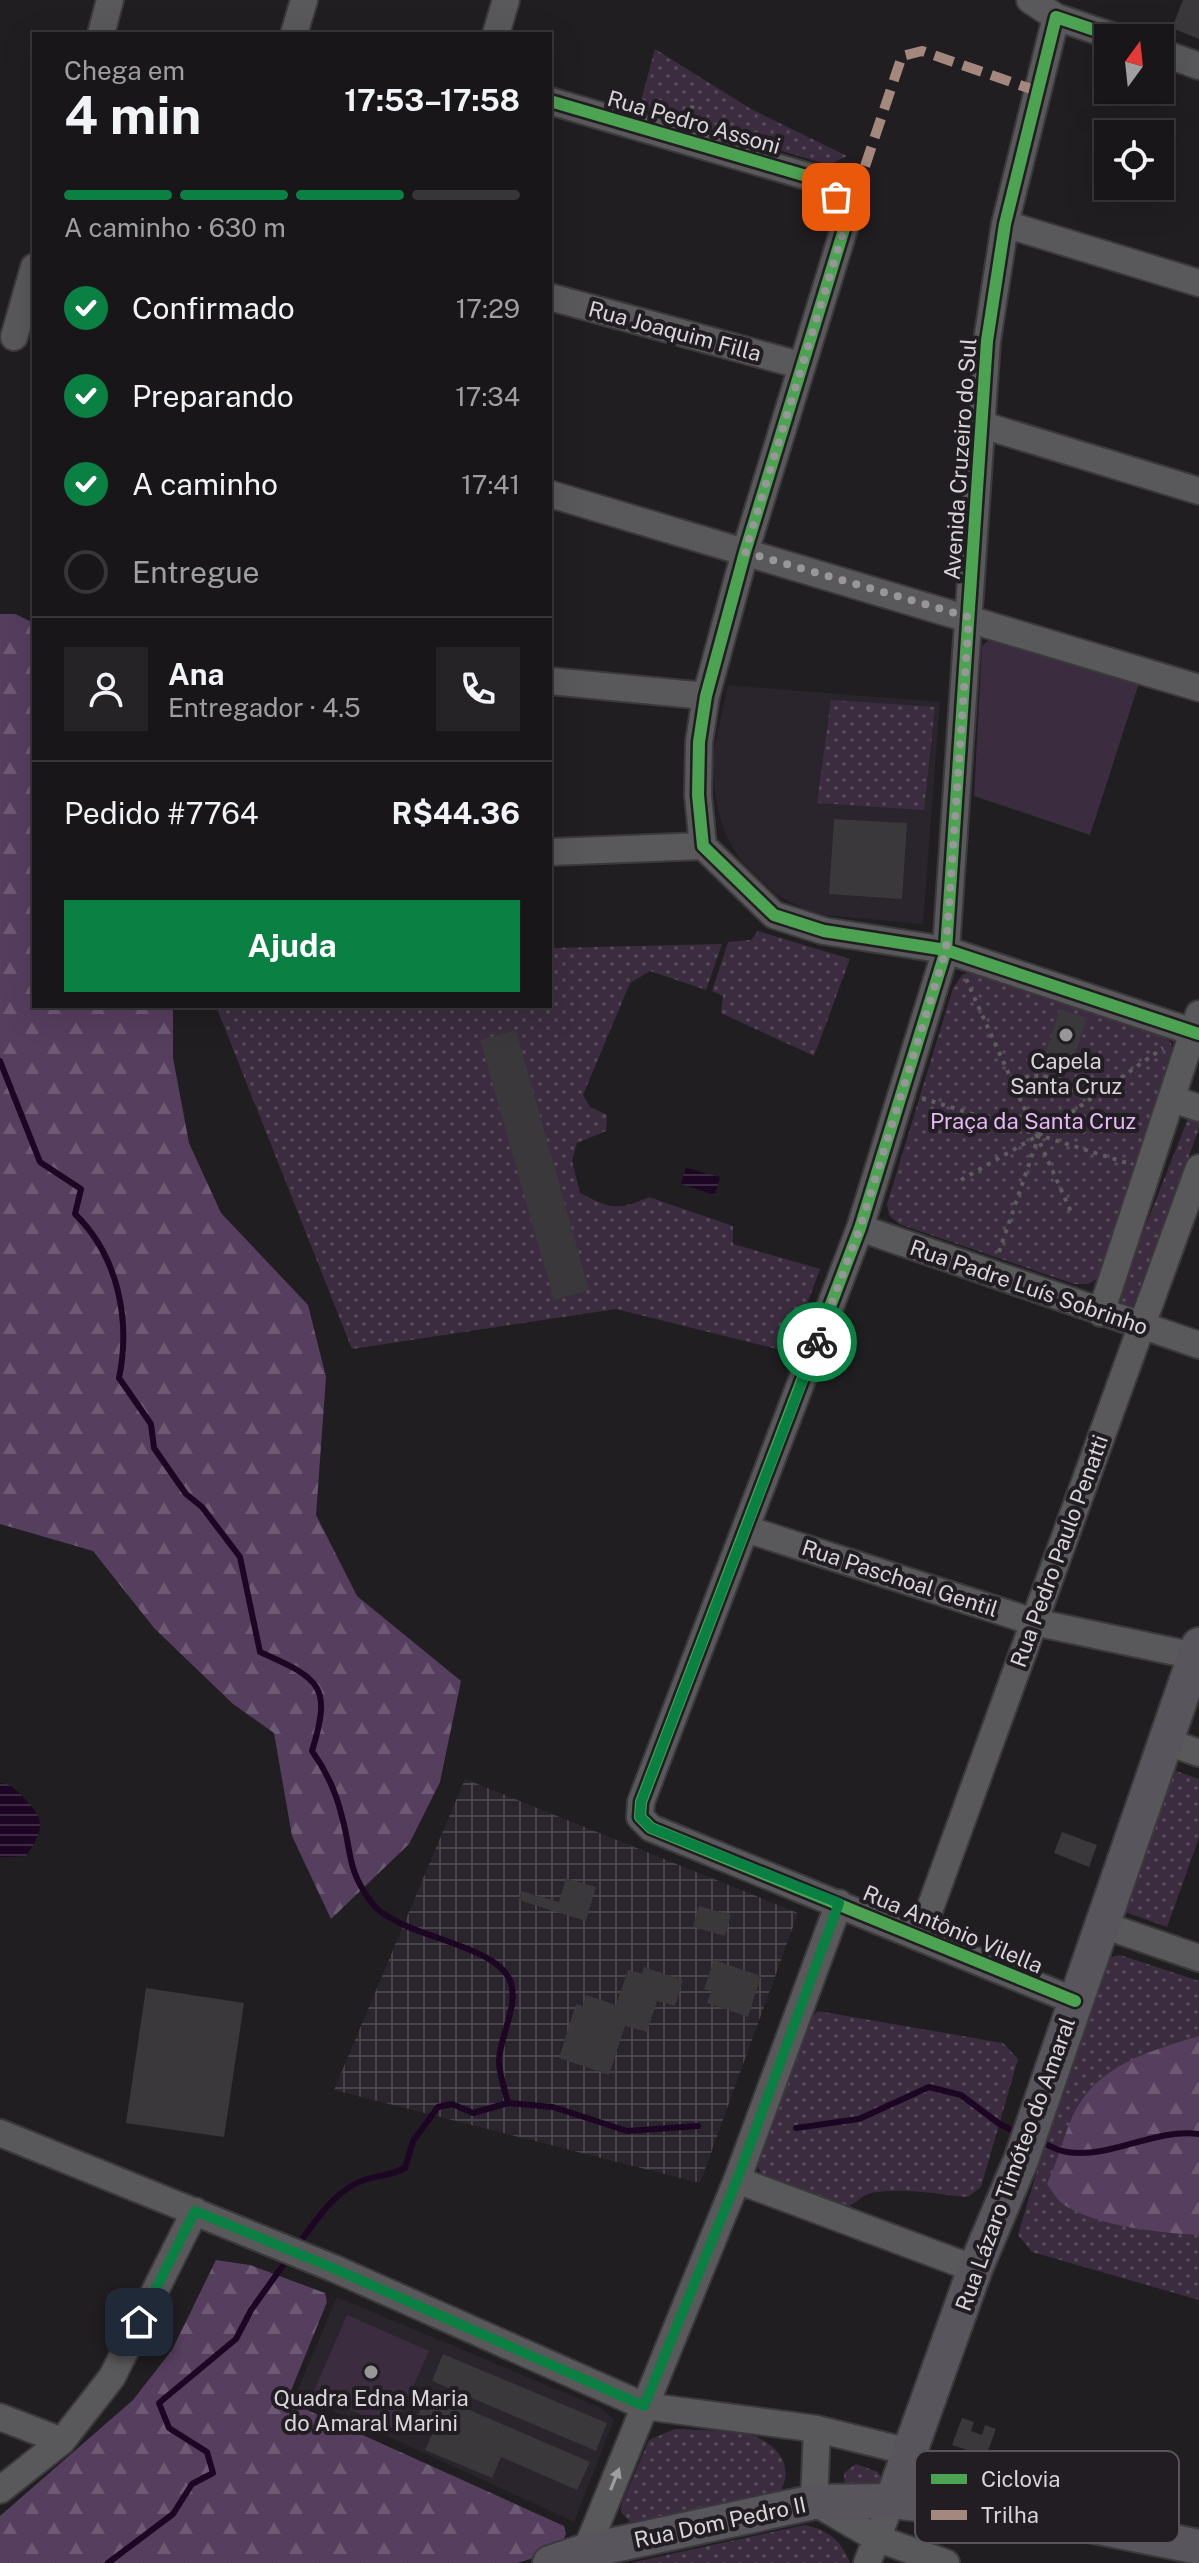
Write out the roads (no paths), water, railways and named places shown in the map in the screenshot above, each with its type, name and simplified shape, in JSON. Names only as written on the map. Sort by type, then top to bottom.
[{"type":"main road","name":"Rua Lázaro Timóteo do Amaral","points":[[892,2501],[975,2269],[1040,2107],[1100,1924],[1197,1650]]},
{"type":"main road","name":"Rua Dom Pedro II","points":[[550,2563],[814,2502],[915,2504]]},
{"type":"main road","name":"Rua Dom Pedro II","points":[[1179,2543],[1199,2547]]},
{"type":"street","points":[[102,32],[110,0]]},
{"type":"street","points":[[295,32],[304,0]]},
{"type":"street","points":[[497,32],[506,0]]},
{"type":"street","points":[[1030,0],[1056,17],[1094,30]]},
{"type":"street","name":"Avenida Cruzeiro do Sul","points":[[640,1817],[641,1802],[860,1228],[946,950],[979,424],[1005,224],[1056,17]]},
{"type":"street","points":[[1174,57],[1199,66]]},
{"type":"street","name":"Rua Pedro Assoni","points":[[552,102],[820,180],[836,197],[845,226],[800,365]]},
{"type":"street","points":[[1005,224],[1199,283]]},
{"type":"street","points":[[16,337],[32,275]]},
{"type":"street","name":"Rua Joaquim Filla","points":[[552,298],[800,365]]},
{"type":"street","points":[[800,365],[706,696],[699,742],[698,781],[703,846],[774,915],[824,931],[946,950],[1190,1031],[1173,1099],[1101,1313]]},
{"type":"street","points":[[979,424],[1199,491]]},
{"type":"street","points":[[552,495],[1199,688]]},
{"type":"street","points":[[552,681],[706,696]]},
{"type":"street","points":[[552,852],[703,846]]},
{"type":"street","points":[[1173,1099],[1199,1108]]},
{"type":"street","name":"Rua Pedro Paulo Penatti","points":[[920,1936],[1199,1168]]},
{"type":"street","name":"Rua Padre Luís Sobrinho","points":[[860,1228],[1199,1345]]},
{"type":"street","name":"Rua Paschoal Gentil","points":[[746,1529],[1034,1622],[1197,1650]]},
{"type":"street","points":[[1165,1741],[1199,1753]]},
{"type":"street","name":"Rua Antônio Vilella","points":[[640,1817],[651,1828],[1075,2001]]},
{"type":"street","points":[[583,2557],[737,2180],[839,1903]]},
{"type":"street","points":[[1100,1924],[1199,1958]]},
{"type":"street","points":[[0,2133],[333,2268],[644,2406],[817,2429],[910,2452]]},
{"type":"street","points":[[737,2180],[975,2269]]},
{"type":"street","points":[[0,2490],[62,2441],[112,2377],[195,2211]]},
{"type":"street","points":[[0,2417],[62,2441]]},
{"type":"street","points":[[817,2429],[814,2502],[876,2538],[946,2563]]},
{"type":"street","points":[[867,2563],[892,2501]]},
{"type":"waterway","points":[[0,1061],[40,1162],[81,1189],[75,1214],[102,1249],[118,1290],[123,1334],[119,1378],[151,1424],[154,1448],[186,1494],[202,1507],[240,1557],[260,1652],[297,1670],[316,1687],[321,1712],[312,1751],[334,1790],[353,1869],[363,1890],[384,1914],[487,1958],[502,1969],[511,1983],[511,2012],[499,2061],[508,2103]]},
{"type":"waterway","points":[[796,2128],[859,2119],[929,2087],[961,2095],[1001,2125],[1019,2133]]},
{"type":"waterway","points":[[298,2245],[328,2206],[345,2190],[367,2179],[405,2168],[413,2141],[438,2107],[452,2104],[473,2113],[508,2103],[553,2107],[627,2131],[698,2126]]},
{"type":"waterway","points":[[1037,2140],[1055,2149],[1083,2153],[1166,2135],[1199,2134]]},
{"type":"waterway","points":[[108,2563],[173,2514],[192,2484],[213,2473],[207,2452],[169,2428],[159,2403],[236,2339],[251,2310],[289,2257]]},
{"type":"place","name":"Capela Santa Cruz","points":[[1066,1035]]},
{"type":"place","name":"Quadra Edna Maria do Amaral Marini","points":[[371,2372]]},
{"type":"park label","name":"Praça da Santa Cruz","points":[[1033,1121]]}]
